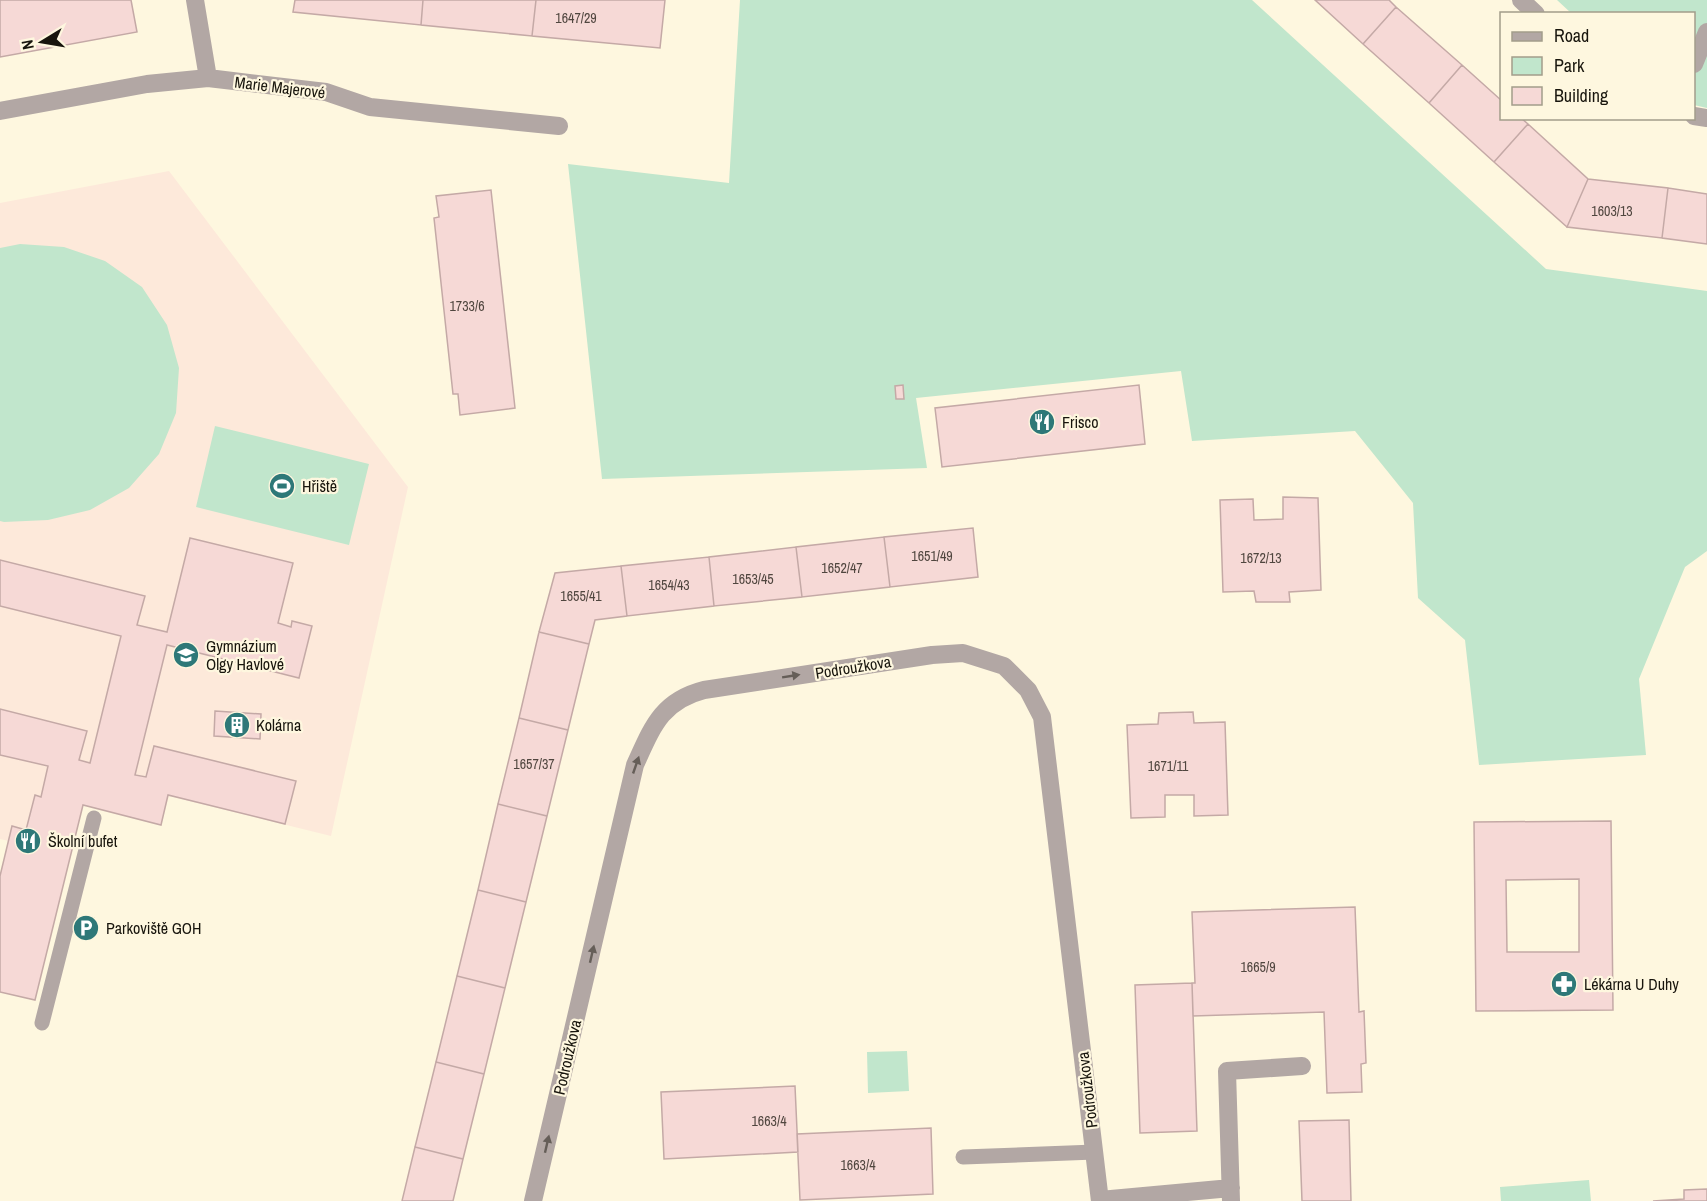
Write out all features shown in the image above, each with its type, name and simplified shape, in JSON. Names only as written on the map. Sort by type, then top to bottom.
[{"type":"street","points":[[195,0],[208,78]]},
{"type":"street","points":[[1521,0],[1534,12]]},
{"type":"street","points":[[1695,62],[1707,32]]},
{"type":"street","name":"Marie Majerové","points":[[0,111],[147,84],[208,78],[326,92],[370,107],[559,126]]},
{"type":"street","name":"Podroužkova","points":[[533,1201],[635,765],[656,720],[676,701],[693,693],[715,688],[932,655],[963,653],[1004,666],[1028,690],[1042,717],[1100,1201],[1231,1195],[1227,1071],[1302,1066]]},
{"type":"lane","points":[[42,1023],[94,818]]},
{"type":"lane","points":[[963,1157],[1095,1152]]},
{"type":"shaded area","name":"Gymnázium Olgy Havlové","points":[[169,171],[408,487],[331,836],[169,796],[161,825],[83,805],[35,1000],[0,992],[0,876],[9,841],[0,839],[0,203]]},
{"type":"green space","points":[[740,0],[1252,0],[1546,269],[1707,291],[1707,551],[1685,567],[1639,679],[1646,755],[1479,765],[1465,640],[1418,598],[1413,503],[1355,431],[1192,441],[1181,371],[916,398],[927,468],[602,479],[568,164],[729,183]]},
{"type":"green space","points":[[1557,0],[1707,0],[1707,108],[1695,105],[1695,12],[1570,12]]},
{"type":"green space","points":[[20,244],[64,247],[105,261],[142,287],[167,325],[179,368],[176,413],[159,454],[129,488],[90,510],[48,520],[4,522],[0,521],[0,248]]},
{"type":"green space","name":"Hřiště","points":[[215,426],[369,464],[349,545],[196,507]]},
{"type":"green space","points":[[907,1051],[909,1091],[868,1093],[867,1052]]},
{"type":"green space","points":[[1589,1180],[1591,1201],[1501,1201],[1500,1187]]},
{"type":"building","points":[[0,0],[131,0],[137,32],[0,57]]},
{"type":"building","points":[[295,0],[423,0],[421,25],[293,12]]},
{"type":"building","points":[[423,0],[536,0],[532,36],[421,25]]},
{"type":"building","points":[[536,0],[665,0],[660,48],[532,36]]},
{"type":"building","points":[[1315,0],[1389,0],[1396,7],[1363,44]]},
{"type":"building","points":[[1396,7],[1462,65],[1429,103],[1363,44]]},
{"type":"building","points":[[1462,65],[1500,99],[1500,120],[1523,120],[1528,124],[1494,162],[1429,103]]},
{"type":"building","points":[[1528,124],[1588,179],[1567,227],[1494,162]]},
{"type":"building","points":[[1588,179],[1668,188],[1662,238],[1567,227]]},
{"type":"building","points":[[1668,188],[1707,194],[1707,244],[1662,238]]},
{"type":"building","points":[[491,190],[515,408],[460,415],[458,394],[453,394],[434,218],[439,217],[436,196]]},
{"type":"building","points":[[903,385],[904,399],[896,399],[895,386]]},
{"type":"building","points":[[1139,385],[1145,444],[942,467],[935,408]]},
{"type":"building","points":[[1283,497],[1318,498],[1321,590],[1289,592],[1290,602],[1256,602],[1254,591],[1223,592],[1220,500],[1253,499],[1254,520],[1283,519]]},
{"type":"building","points":[[973,528],[978,577],[890,587],[884,537]]},
{"type":"building","points":[[884,537],[890,587],[802,597],[796,547]]},
{"type":"building","name":"Gymnázium Olgy Havlové","points":[[190,538],[293,563],[278,623],[291,627],[292,621],[312,626],[299,678],[167,645],[135,775],[146,777],[154,746],[296,781],[285,824],[168,795],[161,825],[83,805],[35,1000],[0,992],[0,876],[12,826],[26,830],[35,795],[41,797],[48,766],[0,755],[0,709],[87,731],[79,760],[90,763],[121,636],[0,606],[0,560],[145,596],[137,625],[167,632]]},
{"type":"building","points":[[796,547],[802,597],[714,606],[709,557]]},
{"type":"building","points":[[709,557],[714,606],[627,616],[621,566]]},
{"type":"building","points":[[621,566],[627,616],[595,620],[589,644],[539,632],[555,573]]},
{"type":"building","points":[[539,632],[589,644],[568,730],[519,718]]},
{"type":"building","name":"Kolárna","points":[[215,711],[261,714],[260,739],[214,736]]},
{"type":"building","points":[[1193,712],[1194,723],[1225,722],[1228,815],[1194,816],[1194,795],[1165,795],[1165,817],[1131,818],[1127,725],[1158,724],[1159,713]]},
{"type":"building","points":[[519,718],[568,730],[547,816],[498,804]]},
{"type":"building","points":[[498,804],[547,816],[526,902],[478,890]]},
{"type":"building","points":[[1611,821],[1613,1010],[1476,1011],[1474,822]],"holes":[[[1579,879],[1579,952],[1507,952],[1506,880]]]},
{"type":"building","points":[[478,890],[526,902],[505,988],[457,976]]},
{"type":"building","points":[[1355,907],[1359,1012],[1364,1011],[1366,1063],[1361,1064],[1362,1092],[1327,1093],[1324,1012],[1193,1016],[1192,983],[1195,983],[1192,912]]},
{"type":"building","points":[[457,976],[505,988],[484,1074],[436,1062]]},
{"type":"building","points":[[1192,983],[1197,1131],[1140,1133],[1135,985]]},
{"type":"building","points":[[436,1062],[484,1074],[463,1159],[415,1147]]},
{"type":"building","points":[[795,1086],[798,1152],[664,1159],[661,1092]]},
{"type":"building","points":[[1349,1120],[1351,1201],[1302,1201],[1299,1121]]},
{"type":"building","points":[[931,1128],[933,1194],[800,1200],[797,1134]]},
{"type":"building","points":[[415,1147],[463,1159],[453,1201],[402,1201]]},
{"type":"building","points":[[1707,1189],[1707,1201],[1653,1201],[1684,1199],[1684,1190]]},
{"type":"place","name":"Frisco","points":[[1042,422]]},
{"type":"place","name":"Hřiště","points":[[282,486]]},
{"type":"place","name":"Gymnázium Olgy Havlové","points":[[186,655]]},
{"type":"place","name":"Kolárna","points":[[237,725]]},
{"type":"place","name":"Školní bufet","points":[[28,841]]},
{"type":"place","name":"Parkoviště GOH","points":[[86,928]]},
{"type":"place","name":"Lékárna U Duhy","points":[[1564,984]]}]
